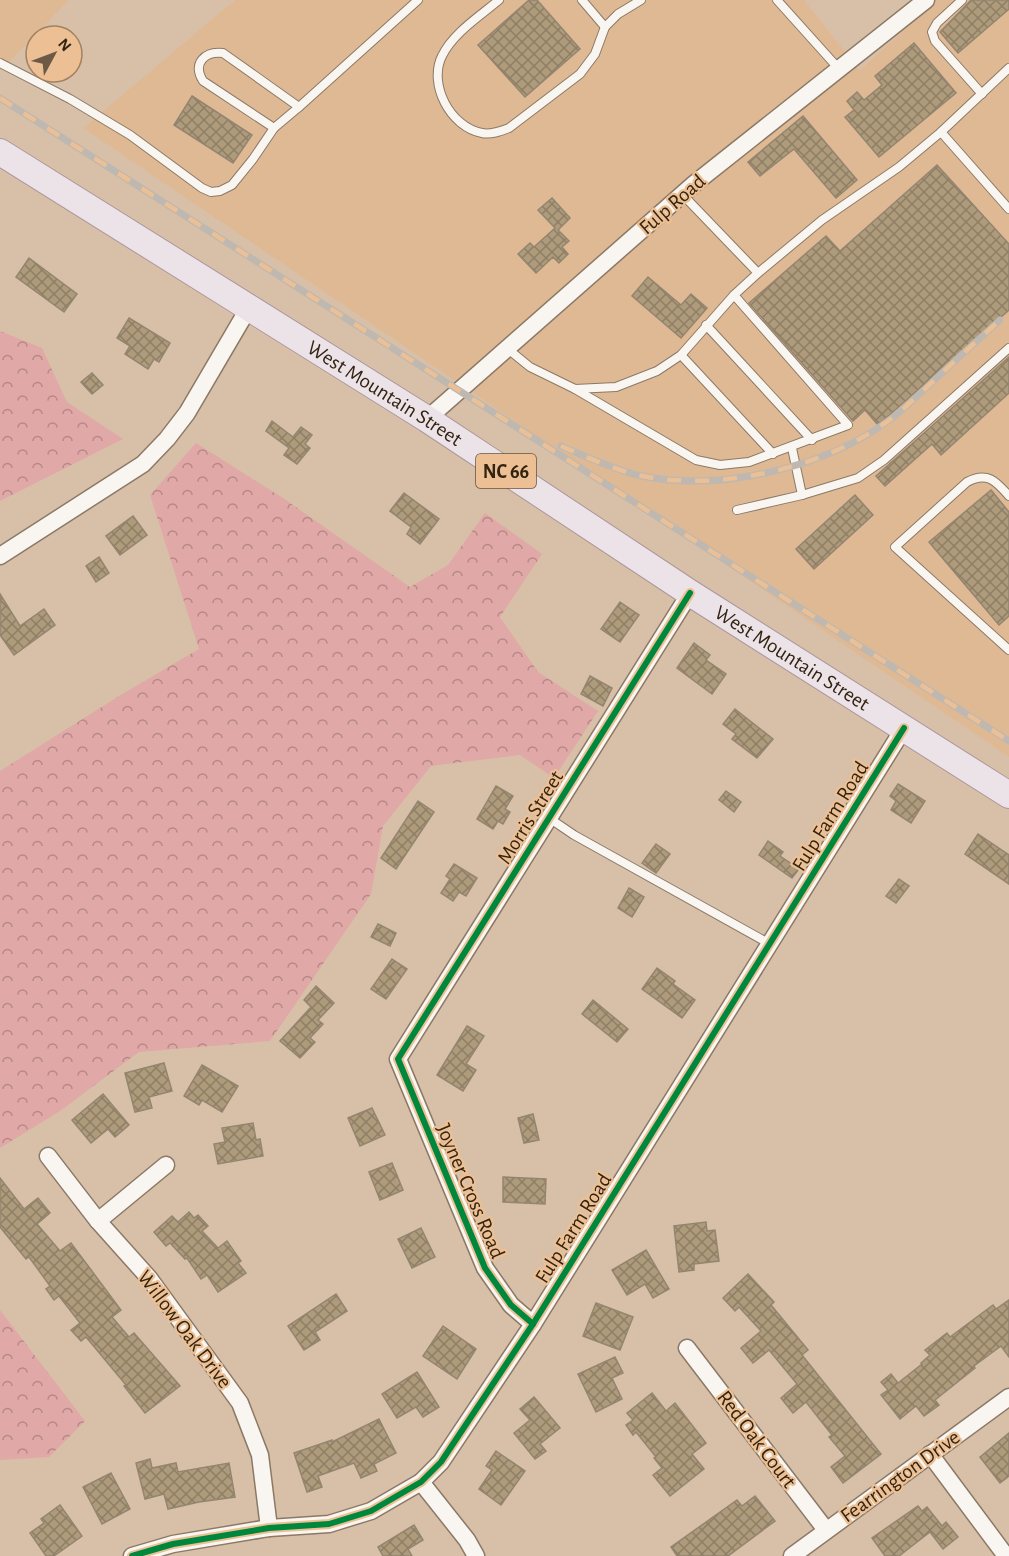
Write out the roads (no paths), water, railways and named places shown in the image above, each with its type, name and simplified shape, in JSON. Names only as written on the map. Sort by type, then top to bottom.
[{"type":"main road","name":"West Mountain Street","points":[[0,152],[427,419],[690,593],[1009,795]]},
{"type":"street","name":"Fulp Road","points":[[427,419],[682,194],[926,0]]},
{"type":"street","points":[[0,555],[143,464],[167,439],[187,413],[248,309]]},
{"type":"street","name":"Morris Street","points":[[398,1059],[690,593]]},
{"type":"street","name":"Fulp Farm Road","points":[[132,1556],[173,1544],[269,1528],[329,1524],[371,1511],[421,1482],[441,1462],[532,1324],[904,728]]},
{"type":"street","name":"Joyner Cross Road","points":[[398,1059],[484,1268],[511,1305],[532,1324]]},
{"type":"street","name":"Willow Oak Drive","points":[[48,1156],[98,1221],[149,1278],[240,1403],[260,1455],[269,1528]]},
{"type":"street","points":[[98,1221],[166,1165]]},
{"type":"street","name":"Red Oak Court","points":[[687,1348],[826,1530]]},
{"type":"street","name":"Fearrington Drive","points":[[792,1556],[1009,1397]]},
{"type":"street","points":[[930,1454],[1006,1556]]},
{"type":"street","points":[[421,1482],[467,1540],[476,1556]]},
{"type":"lane","points":[[0,63],[80,105],[130,135],[202,188],[211,192],[226,188],[237,180],[273,128],[418,0]]},
{"type":"lane","points":[[499,0],[453,40],[442,55],[438,67],[437,86],[443,100],[453,115],[468,127],[482,133],[496,133],[509,128],[580,74],[595,54],[605,27],[618,14],[641,0]]},
{"type":"lane","points":[[582,0],[605,27]]},
{"type":"lane","points":[[777,0],[839,69]]},
{"type":"lane","points":[[962,0],[937,23],[933,32],[935,41],[982,94]]},
{"type":"lane","points":[[273,128],[202,81],[198,73],[199,64],[205,57],[212,52],[224,53],[299,107]]},
{"type":"lane","points":[[574,389],[616,387],[657,371],[681,355],[734,295],[758,273],[822,220],[899,167],[941,132],[1009,68]]},
{"type":"lane","points":[[941,132],[1008,206]]},
{"type":"lane","points":[[682,194],[758,273]]},
{"type":"lane","points":[[508,349],[530,368],[574,389],[696,460],[720,465],[749,462],[792,448],[848,425],[734,295]]},
{"type":"lane","points":[[706,325],[812,440]]},
{"type":"lane","points":[[737,510],[802,495],[858,478],[884,460],[1009,348]]},
{"type":"lane","points":[[681,355],[773,454]]},
{"type":"lane","points":[[792,448],[802,495]]},
{"type":"lane","points":[[1009,496],[988,477],[976,477],[967,482],[895,547],[1009,650]]},
{"type":"lane","points":[[549,818],[585,841],[770,944]]},
{"type":"railway","points":[[0,98],[1009,741]]},
{"type":"railway","points":[[561,446],[627,472],[668,480],[701,481],[736,478],[804,463],[866,436],[892,418],[1000,320]]}]
